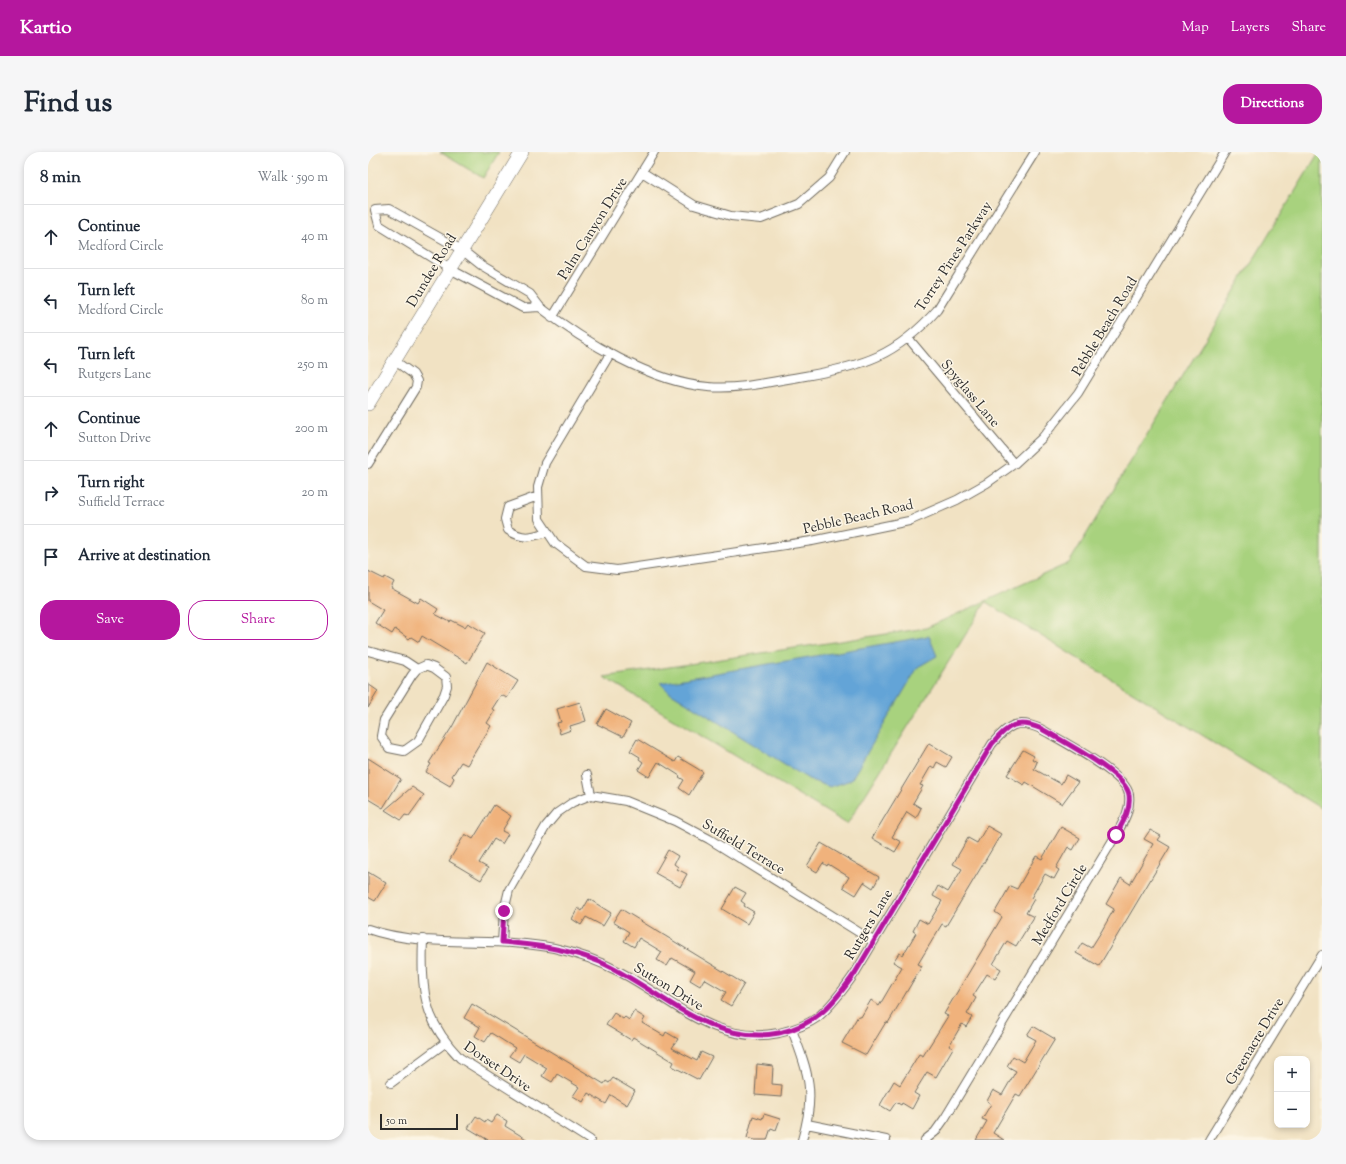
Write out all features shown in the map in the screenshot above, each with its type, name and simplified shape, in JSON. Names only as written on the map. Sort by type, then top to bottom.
[{"type":"main road","name":"Dundee Road","points":[[368,404],[522,152]]},
{"type":"street","name":"Palm Canyon Drive","points":[[552,318],[654,152]]},
{"type":"street","points":[[642,172],[694,204],[731,216],[762,219],[799,204],[828,178],[845,152]]},
{"type":"street","name":"Torrey Pines Parkway","points":[[372,207],[389,209],[462,250],[481,265],[530,294],[540,307],[552,318],[610,354],[661,376],[708,387],[749,385],[842,369],[878,358],[909,339],[937,310],[1035,152]]},
{"type":"street","name":"Pebble Beach Road","points":[[610,354],[545,463],[538,487],[539,519],[555,544],[586,566],[617,570],[654,565],[812,541],[909,521],[957,500],[987,483],[1014,464],[1042,438],[1078,393],[1225,152]]},
{"type":"street","points":[[372,207],[378,225],[450,269],[523,308],[540,307]]},
{"type":"street","name":"Spyglass Lane","points":[[909,339],[1014,464]]},
{"type":"street","points":[[368,464],[416,387],[418,381],[413,374],[395,361]]},
{"type":"street","points":[[538,496],[508,507],[505,519],[508,530],[518,537],[533,537],[547,532]]},
{"type":"street","points":[[368,651],[405,661],[417,669]]},
{"type":"street","points":[[426,665],[434,668],[446,677],[447,686],[444,695],[418,741],[404,751],[389,748],[381,736],[384,720],[417,669],[426,665]]},
{"type":"street","name":"Medford Circle","points":[[925,1140],[935,1132],[945,1118],[1116,835],[1129,808],[1130,793],[1124,782],[1113,772],[1042,729],[1029,723],[1015,724]]},
{"type":"street","name":"Rutgers Lane","points":[[792,1030],[816,1018],[837,998],[992,744],[1003,731],[1015,724]]},
{"type":"street","points":[[502,942],[504,911],[509,890],[542,832],[557,813],[573,802],[591,795],[587,776]]},
{"type":"street","name":"Suffield Terrace","points":[[591,795],[626,801],[674,821],[709,839],[873,941]]},
{"type":"street","name":"Sutton Drive","points":[[368,928],[404,938],[534,944],[588,958],[621,972],[705,1024],[729,1032],[762,1036],[792,1030]]},
{"type":"street","name":"Dorset Drive","points":[[423,939],[422,986],[427,1006],[445,1043],[460,1058],[590,1140]]},
{"type":"street","name":"Greenacre Drive","points":[[1209,1140],[1322,955]]},
{"type":"street","points":[[792,1030],[806,1067],[810,1100],[807,1124],[802,1140]]},
{"type":"street","points":[[391,1083],[445,1043]]},
{"type":"street","points":[[807,1124],[886,1140]]},
{"type":"green space","points":[[440,152],[499,152],[483,178]]},
{"type":"green space","points":[[1319,152],[1322,152],[1322,809],[986,602],[847,824],[604,677],[926,628],[1069,563]]},
{"type":"water","points":[[929,636],[937,656],[918,667],[851,780],[830,787],[810,780],[668,691],[660,683]]},
{"type":"building","points":[[368,571],[394,582],[391,588],[418,603],[421,598],[438,609],[435,614],[450,622],[451,620],[465,627],[468,623],[485,633],[467,663],[422,636],[419,642],[411,637],[409,639],[395,629],[392,634],[375,623],[383,610],[368,601]]},
{"type":"building","points":[[487,662],[518,681],[507,698],[501,695],[492,709],[495,710],[487,723],[491,726],[467,765],[461,762],[452,776],[454,778],[450,786],[426,772],[431,764],[429,763],[452,727]]},
{"type":"building","points":[[368,684],[378,691],[368,708]]},
{"type":"building","points":[[580,702],[586,721],[570,726],[571,730],[560,734],[557,723],[561,722],[557,709]]},
{"type":"building","points":[[606,709],[631,723],[623,737],[597,724]]},
{"type":"building","points":[[637,739],[675,762],[678,757],[703,772],[689,795],[679,788],[684,780],[658,762],[649,777],[638,770],[643,762],[639,759],[640,757],[630,751]]},
{"type":"building","points":[[929,743],[952,757],[946,767],[937,762],[934,768],[931,766],[920,785],[923,786],[913,803],[921,808],[916,818],[907,812],[892,837],[901,842],[895,852],[872,838]]},
{"type":"building","points":[[1023,750],[1034,756],[1032,759],[1037,762],[1034,769],[1061,784],[1066,775],[1078,782],[1062,804],[1026,782],[1024,785],[1007,775]]},
{"type":"building","points":[[368,758],[401,779],[383,808],[368,799]]},
{"type":"building","points":[[412,787],[424,795],[409,816],[405,815],[401,820],[385,810]]},
{"type":"building","points":[[494,805],[511,816],[502,831],[508,834],[502,844],[494,839],[479,863],[488,868],[481,880],[449,861],[465,834],[473,839]]},
{"type":"building","points":[[987,826],[1001,834],[946,926],[942,924],[918,964],[922,966],[888,1023],[886,1022],[866,1055],[842,1043],[858,1016],[861,1017],[871,1000],[879,1006],[902,967],[893,962],[899,953],[903,955],[916,933],[913,931],[919,919],[928,924],[942,901],[933,896],[938,886],[948,892],[962,869],[953,864],[968,838],[977,843]]},
{"type":"building","points":[[1061,827],[1080,838],[1073,850],[1068,847],[1056,868],[1059,870],[1054,879],[1045,874],[1031,898],[1034,899],[1026,913],[1034,917],[1016,946],[1007,941],[993,964],[1001,969],[995,979],[987,974],[973,996],[976,998],[967,1014],[972,1017],[966,1027],[962,1024],[949,1046],[953,1048],[936,1077],[927,1072],[914,1093],[919,1096],[912,1109],[902,1103],[901,1105],[896,1102],[890,1111],[880,1105],[894,1081],[900,1085],[919,1054],[923,1056],[948,1016],[944,1014],[1002,917],[995,912],[1010,886],[1017,889],[1036,856],[1042,859]]},
{"type":"building","points":[[1150,830],[1161,836],[1158,840],[1170,847],[1099,966],[1076,953],[1082,943],[1091,948],[1101,932],[1114,909],[1106,904],[1121,878],[1130,884],[1153,844],[1144,839]]},
{"type":"building","points":[[821,843],[879,877],[873,888],[864,882],[856,895],[843,887],[849,877],[828,864],[827,866],[823,863],[817,872],[807,866]]},
{"type":"building","points":[[668,850],[678,856],[674,864],[678,867],[677,869],[687,874],[680,887],[655,873]]},
{"type":"building","points":[[368,872],[386,883],[375,901],[368,897]]},
{"type":"building","points":[[735,887],[746,893],[741,901],[745,904],[744,906],[754,912],[747,924],[722,909]]},
{"type":"building","points":[[589,899],[611,913],[603,926],[586,917],[581,925],[572,919],[578,908],[582,911]]},
{"type":"building","points":[[621,909],[744,984],[731,1006],[721,1000],[726,992],[704,979],[700,986],[690,980],[695,971],[672,958],[667,966],[657,960],[662,952],[639,938],[634,947],[624,941],[629,932],[613,922]]},
{"type":"building","points":[[472,1004],[604,1084],[606,1081],[609,1083],[613,1078],[635,1091],[627,1105],[611,1095],[606,1104],[588,1093],[583,1102],[573,1096],[579,1087],[557,1074],[552,1082],[542,1076],[547,1068],[524,1054],[519,1062],[509,1056],[515,1048],[491,1033],[485,1042],[475,1036],[480,1027],[464,1018]]},
{"type":"building","points":[[634,1011],[645,1018],[642,1023],[664,1036],[666,1032],[678,1039],[672,1048],[697,1061],[701,1052],[712,1057],[699,1080],[672,1066],[674,1062],[633,1037],[631,1040],[606,1025],[614,1013],[623,1019],[625,1017],[629,1020]]},
{"type":"building","points":[[1033,1026],[1055,1039],[1020,1096],[1016,1094],[993,1133],[1004,1140],[976,1140],[987,1121],[982,1119],[991,1104],[987,1101],[993,1090],[1002,1095],[1016,1071],[1007,1066],[1013,1056],[1023,1062],[1036,1040],[1027,1035]]},
{"type":"building","points":[[757,1064],[773,1066],[772,1084],[782,1085],[781,1097],[755,1095]]},
{"type":"building","points":[[764,1114],[780,1119],[776,1130],[771,1128],[767,1140],[754,1140],[747,1138],[753,1116],[762,1119]]},
{"type":"building","points":[[497,1115],[507,1121],[505,1126],[528,1140],[488,1140],[468,1128],[476,1116],[485,1122],[486,1120],[491,1123]]},
{"type":"route","points":[[504,911],[502,942],[534,944],[582,955],[621,972],[705,1024],[745,1036],[762,1036],[792,1030],[816,1018],[837,998],[855,973],[992,744],[1003,731],[1015,724],[1029,723],[1042,729],[1113,772],[1124,782],[1130,793],[1129,808],[1116,835]]}]
